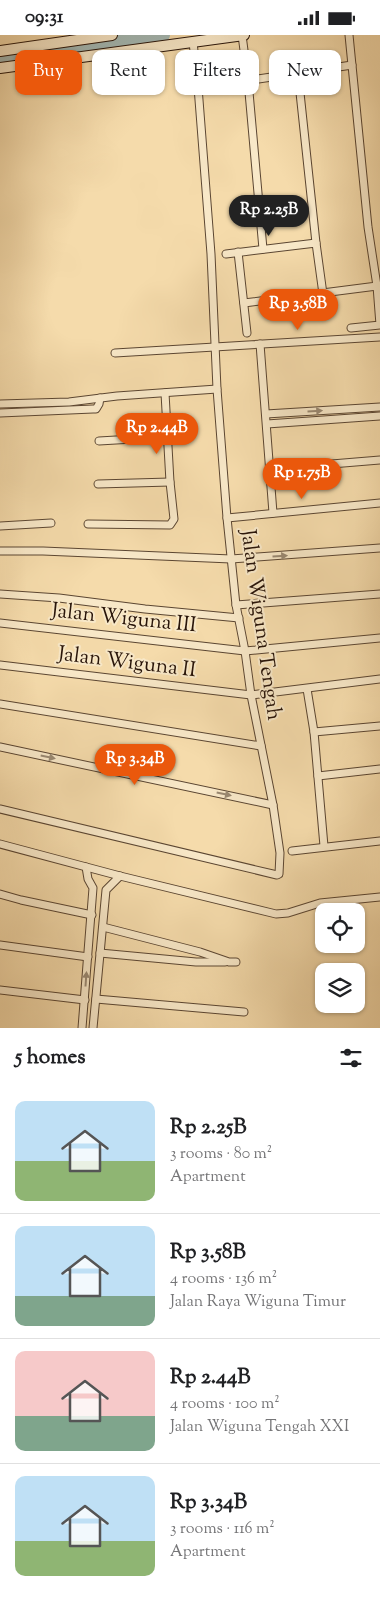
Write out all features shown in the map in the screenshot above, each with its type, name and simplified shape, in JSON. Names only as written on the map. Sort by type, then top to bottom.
[{"type":"street","points":[[0,51],[112,35]]},
{"type":"street","points":[[0,68],[243,35],[245,50]]},
{"type":"street","points":[[349,35],[368,227],[377,286],[380,325],[350,328]]},
{"type":"street","name":"Jalan Wiguna Tengah","points":[[0,809],[279,874],[280,853],[273,805],[251,695],[236,605],[231,559],[217,389],[202,136],[192,42]]},
{"type":"street","points":[[341,67],[352,65]]},
{"type":"street","points":[[249,95],[263,249]]},
{"type":"street","points":[[300,95],[323,294]]},
{"type":"street","points":[[226,254],[316,243]]},
{"type":"street","points":[[238,252],[247,333]]},
{"type":"street","points":[[244,303],[377,286]]},
{"type":"street","points":[[116,353],[380,337]]},
{"type":"street","points":[[260,344],[273,513]]},
{"type":"street","points":[[0,404],[69,402],[217,389]]},
{"type":"street","points":[[88,524],[170,525],[174,519],[165,393]]},
{"type":"street","points":[[0,413],[96,409],[100,398]]},
{"type":"street","points":[[266,414],[380,407]]},
{"type":"street","points":[[267,424],[380,416]]},
{"type":"street","points":[[99,441],[167,437]]},
{"type":"street","points":[[270,469],[380,460]]},
{"type":"street","points":[[98,485],[170,482]]},
{"type":"street","points":[[227,518],[380,503]]},
{"type":"street","points":[[0,526],[51,523]]},
{"type":"street","points":[[0,551],[231,559],[380,549]]},
{"type":"street","points":[[0,594],[59,598],[239,618]]},
{"type":"street","points":[[236,605],[380,594]]},
{"type":"street","name":"Jalan Wiguna III","points":[[0,623],[245,651],[380,638]]},
{"type":"street","name":"Jalan Wiguna II","points":[[0,665],[251,695],[380,679]]},
{"type":"street","points":[[307,689],[314,733],[324,846]]},
{"type":"street","points":[[0,704],[261,746]]},
{"type":"street","points":[[314,733],[380,726]]},
{"type":"street","points":[[0,747],[273,805]]},
{"type":"street","points":[[318,776],[380,769]]},
{"type":"street","points":[[292,851],[380,841]]},
{"type":"street","points":[[0,845],[276,914],[288,913],[320,903],[380,897]]},
{"type":"street","points":[[82,1028],[93,888],[88,879],[86,867]]},
{"type":"street","points":[[93,1028],[106,890],[120,876]]},
{"type":"street","points":[[93,888],[106,890]]},
{"type":"street","points":[[0,894],[92,915]]},
{"type":"street","points":[[0,899],[21,900]]},
{"type":"street","points":[[100,953],[196,963],[232,962],[103,927]]},
{"type":"street","points":[[0,945],[88,957]]},
{"type":"street","points":[[0,990],[85,1000]]},
{"type":"street","points":[[96,999],[244,1012]]},
{"type":"waterway","points":[[0,60],[163,35]]}]
